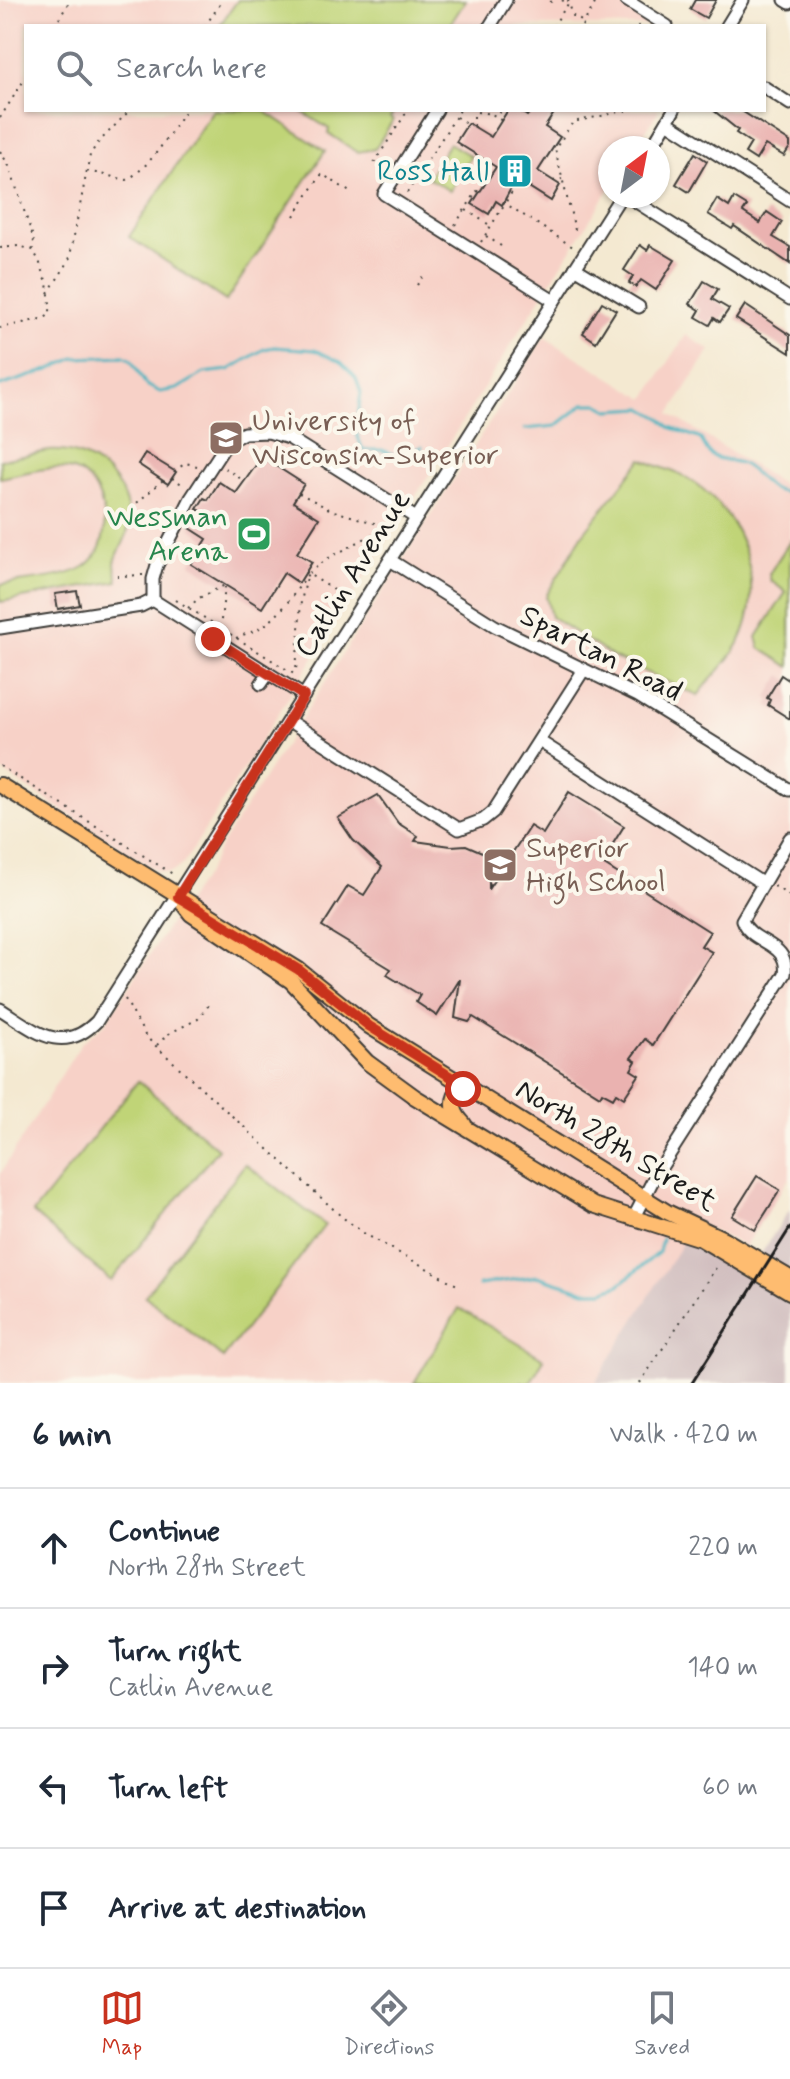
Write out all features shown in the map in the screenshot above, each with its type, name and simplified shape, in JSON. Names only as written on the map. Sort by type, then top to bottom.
[{"type":"main road","name":"North 28th Street","points":[[0,785],[299,970],[369,1026],[644,1198],[724,1239],[790,1278]]},
{"type":"main road","name":"North 28th Street","points":[[178,897],[191,914],[291,981],[380,1074],[593,1205],[701,1239],[790,1292]]},
{"type":"main road","points":[[472,1090],[458,1091],[453,1106],[459,1119],[475,1133]]},
{"type":"street","points":[[491,24],[506,0]]},
{"type":"street","points":[[626,0],[664,24]]},
{"type":"street","points":[[728,24],[743,0]]},
{"type":"street","points":[[766,88],[790,104]]},
{"type":"street","points":[[436,112],[384,194],[554,301]]},
{"type":"street","points":[[658,136],[673,112]]},
{"type":"street","points":[[667,122],[790,201]]},
{"type":"street","name":"Catlin Avenue","points":[[0,1009],[49,1038],[70,1038],[87,1031],[97,1021],[616,208]]},
{"type":"street","points":[[643,208],[790,299]]},
{"type":"street","points":[[575,268],[639,307]]},
{"type":"street","points":[[153,600],[153,576],[159,558],[194,491],[227,443],[237,436],[256,431],[276,433],[299,444],[416,518]]},
{"type":"street","name":"Spartan Road","points":[[390,560],[495,626],[638,696],[790,790]]},
{"type":"street","points":[[0,628],[141,606],[153,600]]},
{"type":"street","points":[[153,600],[265,679],[304,696]]},
{"type":"street","points":[[289,721],[459,829],[490,815],[583,671]]},
{"type":"street","points":[[539,741],[763,881]]},
{"type":"street","points":[[633,1219],[786,972],[784,953],[746,929],[742,922],[744,913],[790,838]]},
{"type":"path","points":[[56,24],[70,0]]},
{"type":"path","points":[[206,24],[223,0]]},
{"type":"path","points":[[550,2],[556,0]]},
{"type":"path","points":[[562,0],[568,2]]},
{"type":"path","points":[[568,2],[573,16],[583,24],[597,0]]},
{"type":"path","points":[[554,24],[568,2]]},
{"type":"path","points":[[0,118],[24,80]]},
{"type":"path","points":[[48,293],[69,261],[90,155],[128,112]]},
{"type":"path","points":[[86,170],[127,180],[150,160],[185,112]]},
{"type":"path","points":[[407,112],[374,163],[410,188]]},
{"type":"path","points":[[400,204],[459,112]]},
{"type":"path","points":[[474,126],[475,112]]},
{"type":"path","points":[[479,112],[502,121]]},
{"type":"path","points":[[494,116],[497,112]]},
{"type":"path","points":[[499,112],[505,116]]},
{"type":"path","points":[[575,230],[555,149],[557,143],[573,122],[619,112]]},
{"type":"path","points":[[456,117],[468,124]]},
{"type":"path","points":[[563,137],[570,142]]},
{"type":"path","points":[[0,151],[9,166],[34,240],[33,250],[42,265],[50,314],[45,318],[0,328]]},
{"type":"path","points":[[294,216],[322,174],[353,194]]},
{"type":"path","points":[[553,181],[562,179]]},
{"type":"path","points":[[457,221],[479,192]]},
{"type":"path","points":[[476,252],[512,192]]},
{"type":"path","points":[[504,203],[584,254]]},
{"type":"path","points":[[465,209],[491,226]]},
{"type":"path","points":[[485,235],[501,246]]},
{"type":"path","points":[[0,248],[19,246],[33,250]]},
{"type":"path","points":[[417,285],[423,276]]},
{"type":"path","points":[[174,471],[186,463],[211,466],[244,481]]},
{"type":"path","points":[[172,478],[194,491]]},
{"type":"path","points":[[131,508],[163,480]]},
{"type":"path","points":[[236,638],[261,627],[286,606],[306,573],[387,526],[331,510],[299,493]]},
{"type":"path","points":[[169,542],[195,558]]},
{"type":"path","points":[[306,573],[361,607]]},
{"type":"path","points":[[176,600],[295,672],[306,573]]},
{"type":"path","points":[[117,576],[153,576]]},
{"type":"path","points":[[188,608],[199,598],[225,585],[220,628]]},
{"type":"path","points":[[0,766],[187,882]]},
{"type":"path","points":[[763,881],[790,896]]},
{"type":"path","points":[[119,987],[132,1015],[156,1046],[342,1217],[365,1234],[457,1285]]},
{"type":"path","points":[[156,1046],[168,1034],[198,1019],[212,1001]]},
{"type":"path","points":[[640,1383],[726,1252]]},
{"type":"shaded area","name":"University of Wisconsin-Superior","points":[[0,0],[612,0],[650,24],[24,24],[24,112],[658,112],[643,136],[598,136],[598,207],[184,863],[166,873],[156,870],[0,770]]},
{"type":"shaded area","name":"Superior High School","points":[[686,335],[710,350],[670,414],[790,489],[790,1177],[745,1246],[696,1223],[595,1383],[0,1383],[0,1174],[82,1042],[104,1025],[169,925],[206,875],[219,849],[544,337],[645,399]]},
{"type":"shaded area","points":[[790,1209],[790,1383],[595,1383],[683,1242],[712,1253],[748,1274]]},
{"type":"green space","points":[[238,0],[466,0],[450,24],[220,24]]},
{"type":"green space","points":[[212,112],[266,112],[325,151],[226,301],[129,237]]},
{"type":"green space","points":[[302,112],[394,112],[390,118],[393,120],[375,149],[357,152],[328,133],[329,129]]},
{"type":"green space","points":[[449,143],[471,156],[450,191],[428,178]]},
{"type":"green space","points":[[49,451],[80,455],[94,462],[106,471],[124,496],[128,528],[115,563],[118,581],[0,602],[0,585],[76,571],[94,558],[101,545],[104,516],[101,501],[85,477],[73,470],[55,468],[0,478],[0,460]]},
{"type":"green space","points":[[642,459],[692,481],[710,496],[726,513],[746,554],[751,599],[747,621],[735,651],[698,696],[615,658],[551,617],[546,596],[583,534]]},
{"type":"green space","points":[[790,541],[790,667],[760,648],[757,637],[786,592],[771,581],[769,574]]},
{"type":"green space","points":[[138,1081],[218,1149],[111,1281],[33,1213]]},
{"type":"green space","points":[[245,1164],[325,1225],[223,1358],[145,1296]]},
{"type":"green space","points":[[459,1308],[544,1359],[530,1383],[414,1383]]},
{"type":"building","points":[[695,0],[716,0],[706,18],[690,9]]},
{"type":"building","points":[[507,112],[521,112],[527,116],[530,112],[555,112],[545,127],[560,137],[538,171],[560,185],[551,201],[516,179],[502,205],[496,201],[489,214],[472,204],[496,167],[456,142],[468,123],[491,137]]},
{"type":"building","points":[[716,112],[743,112],[790,142],[790,147],[784,156],[765,145],[756,160],[745,153],[751,143],[736,133],[738,130]]},
{"type":"building","points":[[695,153],[707,161],[689,192],[676,184]]},
{"type":"building","points":[[734,198],[747,206],[743,212],[760,223],[767,212],[782,222],[773,237],[790,247],[790,264],[734,226],[732,229],[708,214],[717,199],[729,207]]},
{"type":"building","points":[[640,245],[647,250],[650,245],[675,260],[656,290],[641,280],[636,287],[629,283],[633,276],[624,270]]},
{"type":"building","points":[[704,281],[718,289],[712,299],[729,309],[720,322],[714,318],[710,325],[696,317],[700,310],[690,304]]},
{"type":"building","points":[[602,302],[616,310],[596,342],[583,333]]},
{"type":"building","points":[[745,305],[790,335],[790,353],[736,319]]},
{"type":"building","points":[[145,453],[176,472],[168,484],[138,464]]},
{"type":"building","name":"Wessman Arena","points":[[262,457],[304,484],[293,502],[319,518],[297,553],[312,562],[299,583],[284,573],[262,608],[191,564],[207,539],[190,528],[201,511],[197,509],[204,498],[208,500],[219,482],[236,493]]},
{"type":"building","points":[[77,591],[80,605],[58,609],[55,594]]},
{"type":"building","points":[[781,675],[790,681],[790,719],[768,705],[770,700],[767,698]]},
{"type":"building","points":[[569,792],[624,826],[601,863],[710,932],[701,946],[712,952],[653,1045],[645,1039],[631,1058],[636,1061],[631,1070],[639,1075],[624,1098],[616,1093],[613,1098],[602,1092],[600,1096],[473,1017],[469,1022],[455,1018],[460,979],[437,1016],[416,1002],[420,995],[387,975],[391,969],[322,927],[348,886],[364,895],[382,867],[353,840],[338,818],[378,795],[398,823],[418,836],[415,841],[466,845],[489,855],[489,888],[530,826],[543,834]]},
{"type":"building","points":[[757,1176],[780,1190],[755,1230],[732,1216]]},
{"type":"waterway","points":[[0,386],[75,358],[124,356],[131,360],[146,385],[160,392],[177,389],[204,373],[229,370],[264,349],[315,350],[341,362],[356,378],[361,392],[356,432],[363,450],[382,450],[397,456],[422,447]]},
{"type":"waterway","points":[[525,429],[556,426],[584,404],[598,404],[609,410],[643,408],[670,427],[701,439],[711,455],[742,464],[769,487],[790,492]]},
{"type":"waterway","points":[[479,1285],[537,1276],[585,1291],[603,1291],[619,1285],[659,1252],[662,1239]]},
{"type":"railway","points":[[692,1383],[790,1228]]},
{"type":"place","name":"Ross Hall","points":[[515,171]]},
{"type":"place","name":"University of Wisconsin-Superior","points":[[226,438]]},
{"type":"place","name":"Wessman Arena","points":[[254,534]]},
{"type":"place","name":"Superior High School","points":[[500,865]]},
{"type":"route","points":[[213,639],[304,696],[178,897],[299,970],[369,1026],[472,1090],[463,1089]]}]
